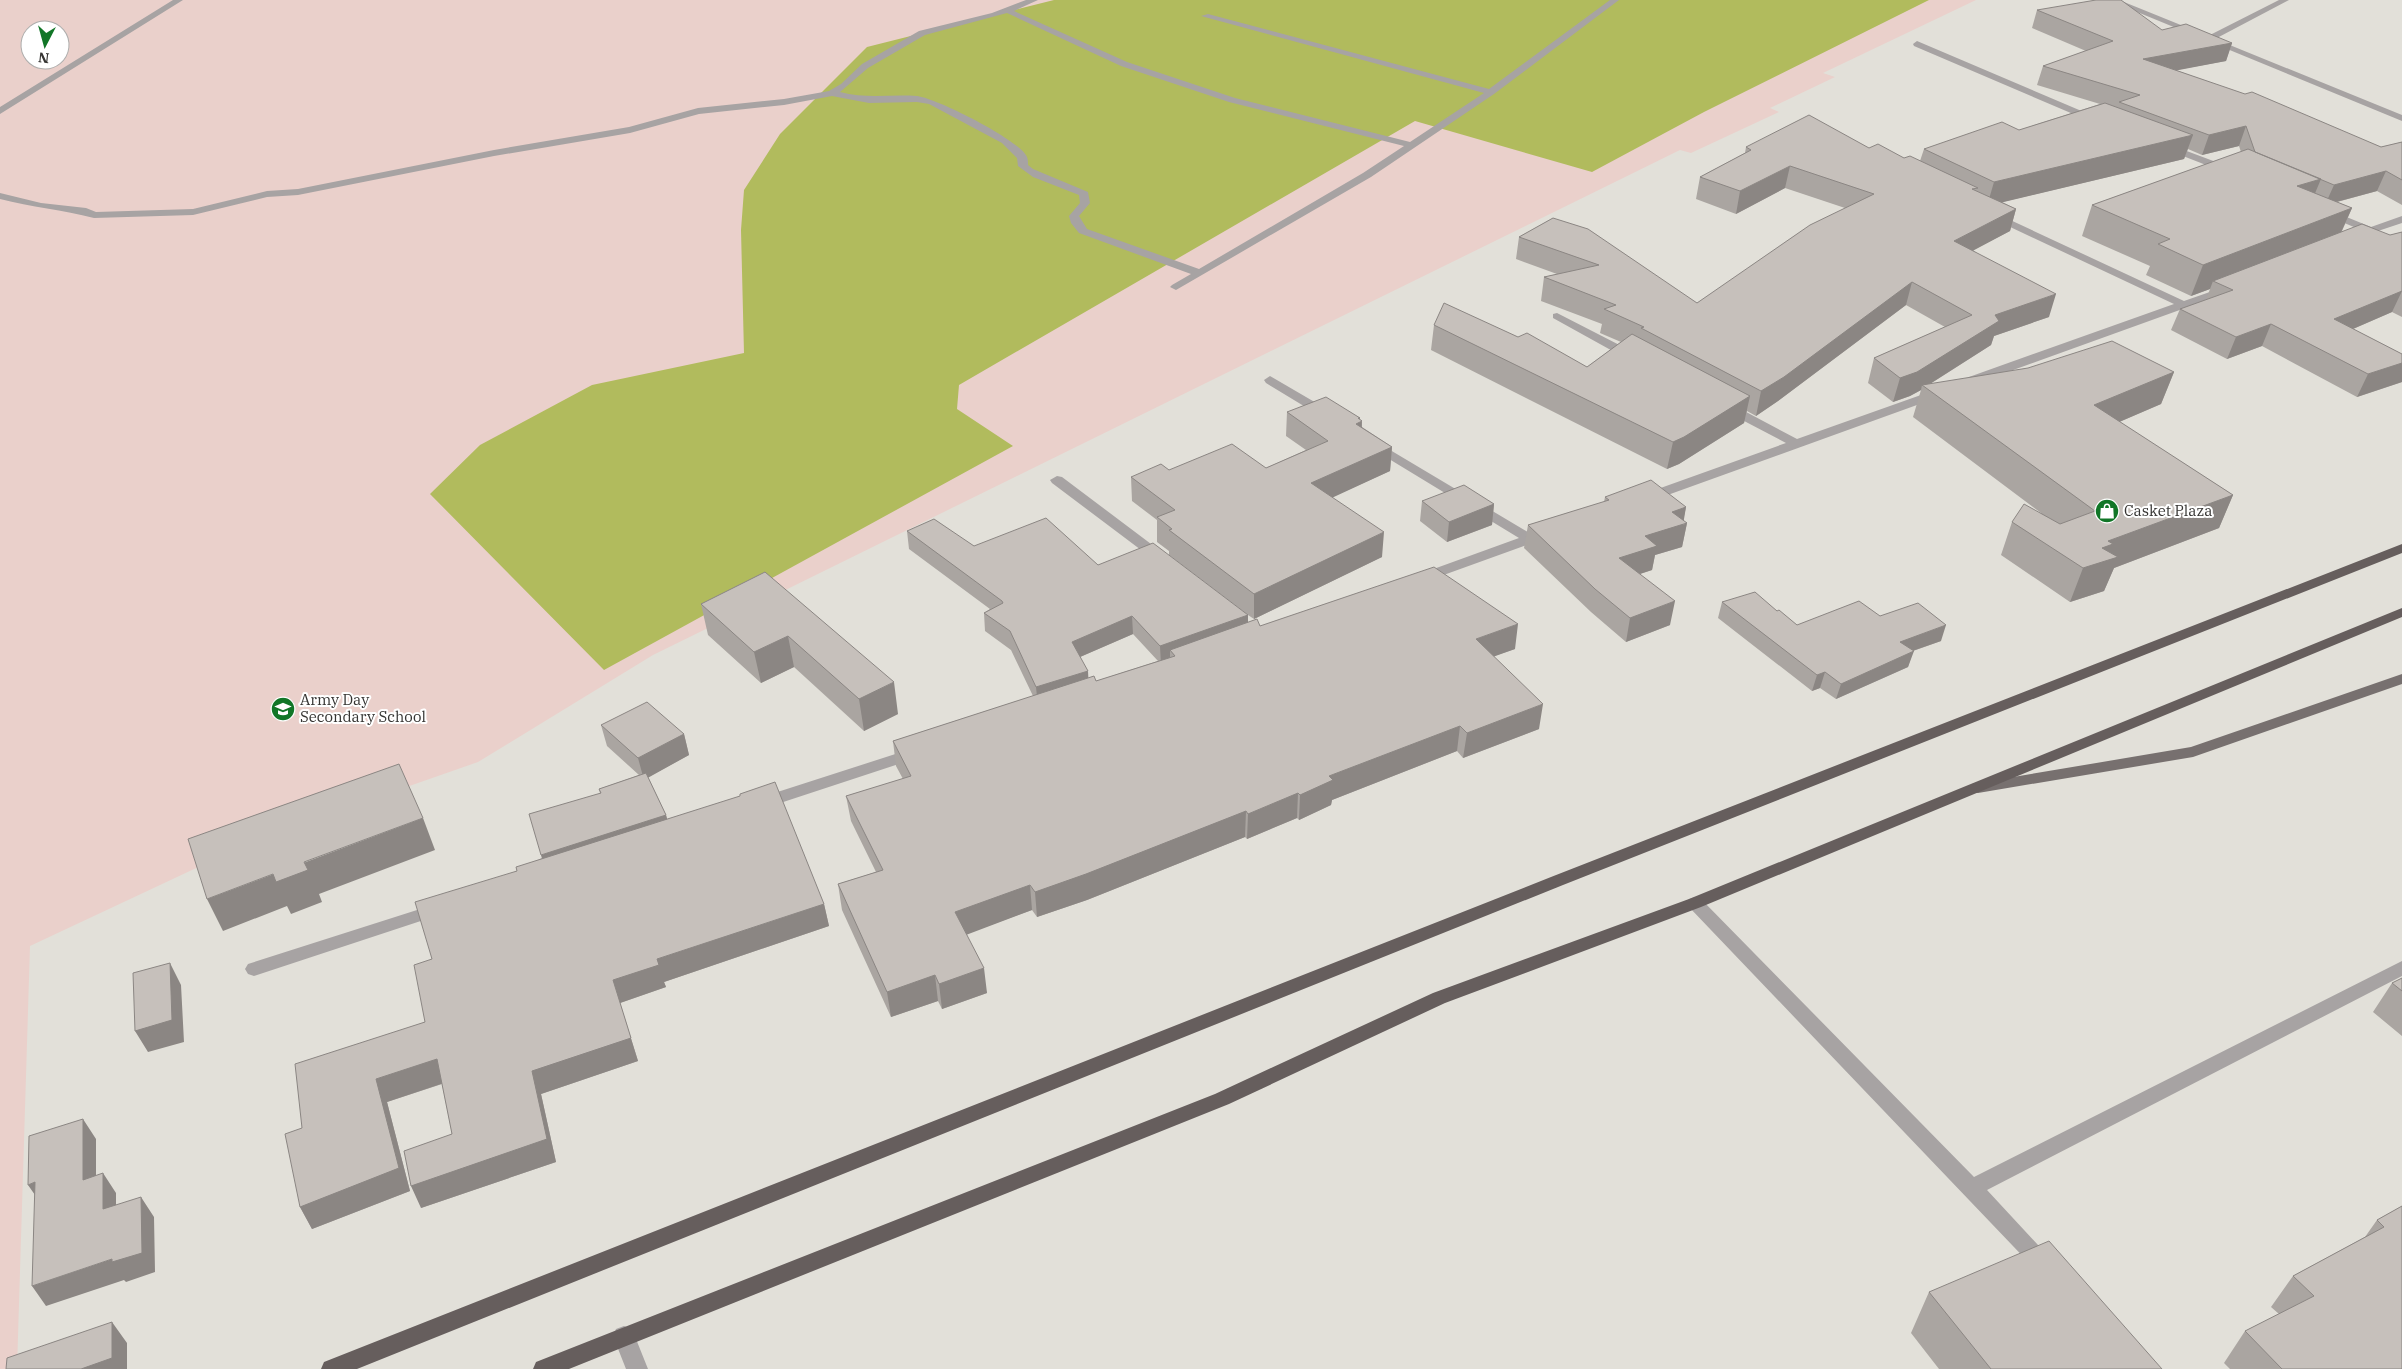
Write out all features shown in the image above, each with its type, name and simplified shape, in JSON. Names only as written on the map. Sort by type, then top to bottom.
[{"type":"highway","points":[[332,1369],[1538,888],[2402,548]]},
{"type":"highway","points":[[544,1369],[1222,1099],[1440,998],[1695,903],[2402,612]]},
{"type":"main road","points":[[1974,789],[2193,752],[2402,679]]},
{"type":"street","points":[[0,110],[179,0]]},
{"type":"street","points":[[0,196],[41,206],[74,209],[94,215],[193,212],[267,194],[298,192],[494,153],[630,130],[698,111],[784,102],[832,93],[844,86],[865,66],[922,33],[1008,11],[1034,0]]},
{"type":"street","points":[[1176,287],[1366,175],[1491,92],[1615,0]]},
{"type":"street","points":[[2112,0],[2402,118]]},
{"type":"street","points":[[2208,39],[2285,0]]},
{"type":"street","points":[[1008,11],[1124,64],[1232,100],[1411,145]]},
{"type":"street","points":[[1205,16],[1491,92]]},
{"type":"street","points":[[1917,44],[2101,122]]},
{"type":"street","points":[[832,93],[847,98],[868,100],[917,99],[932,102],[1005,141],[1022,157],[1023,166],[1030,172],[1070,185],[1084,194],[1084,203],[1074,216],[1076,223],[1083,231],[1200,273]]},
{"type":"street","points":[[2156,143],[2238,174]]},
{"type":"street","points":[[2317,208],[2370,230]]},
{"type":"street","points":[[1987,212],[2184,305]]},
{"type":"street","points":[[2344,241],[2402,218]]},
{"type":"street","points":[[1631,503],[2238,285]]},
{"type":"street","points":[[1557,316],[1642,362]]},
{"type":"street","points":[[1270,380],[1337,421]]},
{"type":"street","points":[[1719,403],[1796,444]]},
{"type":"street","points":[[1362,436],[1530,539]]},
{"type":"street","points":[[1057,480],[1176,569]]},
{"type":"street","points":[[1410,582],[1557,530]]},
{"type":"street","points":[[747,808],[928,749]]},
{"type":"street","points":[[1695,903],[1972,1188],[2053,1275]]},
{"type":"street","points":[[254,969],[453,904]]},
{"type":"street","points":[[1972,1188],[2402,968]]},
{"type":"street","points":[[624,1336],[637,1369]]},
{"type":"shaded area","name":"Army Day Secondary School","points":[[0,0],[1976,0],[1823,73],[1835,77],[1770,108],[1779,112],[1691,153],[1680,150],[653,655],[478,762],[258,839],[30,946],[17,1369],[0,1369]]},
{"type":"green space","points":[[1054,0],[1929,0],[1704,112],[1592,172],[1415,121],[959,385],[957,409],[1013,446],[604,670],[430,494],[480,445],[592,385],[744,353],[741,230],[744,190],[780,134],[867,47]]},
{"type":"building","points":[[2096,0],[2121,0],[2162,30],[2186,24],[2232,43],[2143,59],[2245,94],[2252,92],[2381,147],[2402,142],[2402,180],[2386,171],[2334,185],[2255,152],[2246,126],[2209,135],[2119,102],[2140,95],[2043,66],[2113,41],[2037,10]]},
{"type":"building","points":[[2105,103],[2193,135],[1994,182],[1924,149],[2002,122],[2019,130]]},
{"type":"building","points":[[1809,115],[1869,148],[1878,144],[1904,158],[1910,156],[1978,188],[1972,189],[2016,209],[1954,241],[2056,294],[1995,315],[1999,321],[1917,372],[1900,378],[1874,358],[1972,315],[1912,282],[1784,377],[1761,391],[1641,328],[1644,327],[1604,309],[1616,305],[1544,277],[1599,265],[1519,237],[1553,218],[1588,229],[1697,303],[1810,225],[1874,194],[1790,166],[1740,191],[1700,177],[1751,150],[1746,147]]},
{"type":"building","points":[[2248,149],[2321,179],[2297,186],[2352,208],[2203,265],[2158,244],[2170,239],[2092,205]]},
{"type":"building","points":[[2362,224],[2390,235],[2402,232],[2402,291],[2334,319],[2402,354],[2402,363],[2368,374],[2271,324],[2236,337],[2180,309],[2233,290],[2213,281]]},
{"type":"building","points":[[1444,303],[1518,337],[1527,333],[1587,367],[1632,334],[1750,396],[1673,442],[1434,325]]},
{"type":"building","points":[[2112,341],[2174,372],[2094,405],[2233,495],[2108,541],[2113,544],[2102,548],[2118,557],[2083,568],[2012,522],[2024,504],[2060,524],[2095,511],[1922,385],[2028,368]]},
{"type":"building","points":[[1326,397],[1360,418],[1358,418],[1362,421],[1356,424],[1392,447],[1311,483],[1384,532],[1254,594],[1169,530],[1172,529],[1157,517],[1175,510],[1131,477],[1161,464],[1169,470],[1232,444],[1266,468],[1328,441],[1287,412]]},
{"type":"building","points":[[1651,480],[1686,507],[1672,512],[1687,523],[1645,536],[1657,546],[1619,558],[1675,601],[1630,618],[1595,589],[1528,525],[1609,500],[1605,497]]},
{"type":"building","points":[[1464,485],[1494,504],[1449,522],[1422,501]]},
{"type":"building","points":[[1046,518],[1098,565],[1153,543],[1248,615],[1160,646],[1132,616],[1072,642],[1088,671],[1036,687],[1010,631],[984,613],[1003,603],[1002,601],[907,531],[934,519],[974,546]]},
{"type":"building","points":[[1434,567],[1518,624],[1476,639],[1543,704],[1467,733],[1460,726],[1329,776],[1333,780],[1300,795],[1298,793],[1248,814],[1246,811],[1086,874],[1035,892],[1030,885],[955,912],[984,968],[939,984],[935,975],[887,992],[838,884],[883,870],[846,796],[911,776],[893,741],[1094,676],[1096,681],[1175,656],[1170,650],[1257,619],[1260,626]]},
{"type":"building","points":[[765,572],[894,682],[859,699],[788,636],[754,652],[701,604]]},
{"type":"building","points":[[1755,592],[1797,625],[1859,601],[1880,616],[1918,603],[1946,625],[1900,642],[1914,651],[1841,684],[1825,672],[1817,675],[1722,602]]},
{"type":"building","points":[[647,702],[684,734],[638,758],[601,725]]},
{"type":"building","points":[[399,764],[423,818],[304,862],[308,870],[276,882],[273,874],[207,899],[188,839]]},
{"type":"building","points":[[646,773],[666,815],[541,855],[529,814],[601,793],[599,789]]},
{"type":"building","points":[[775,782],[824,904],[657,959],[659,965],[613,980],[631,1038],[532,1071],[547,1139],[411,1186],[404,1151],[452,1134],[437,1059],[376,1079],[399,1168],[300,1207],[285,1134],[302,1128],[295,1064],[425,1022],[414,965],[432,959],[415,902],[517,871],[516,867],[740,796],[740,794]]},
{"type":"building","points":[[170,963],[172,1020],[135,1031],[133,973]]},
{"type":"building","points":[[2402,978],[2402,991],[2392,983]]},
{"type":"building","points":[[83,1119],[83,1180],[103,1173],[103,1209],[141,1197],[142,1253],[112,1262],[112,1259],[32,1286],[35,1182],[28,1185],[29,1136]]},
{"type":"building","points":[[2402,1206],[2402,1369],[2282,1369],[2245,1331],[2314,1296],[2293,1276],[2384,1227],[2377,1220]]},
{"type":"building","points":[[2049,1241],[2162,1369],[1991,1369],[1929,1292]]},
{"type":"building","points":[[112,1322],[112,1358],[81,1369],[6,1369],[7,1358]]},
{"type":"place","name":"Casket Plaza","points":[[2107,511]]},
{"type":"place","name":"Army Day Secondary School","points":[[283,709]]}]
